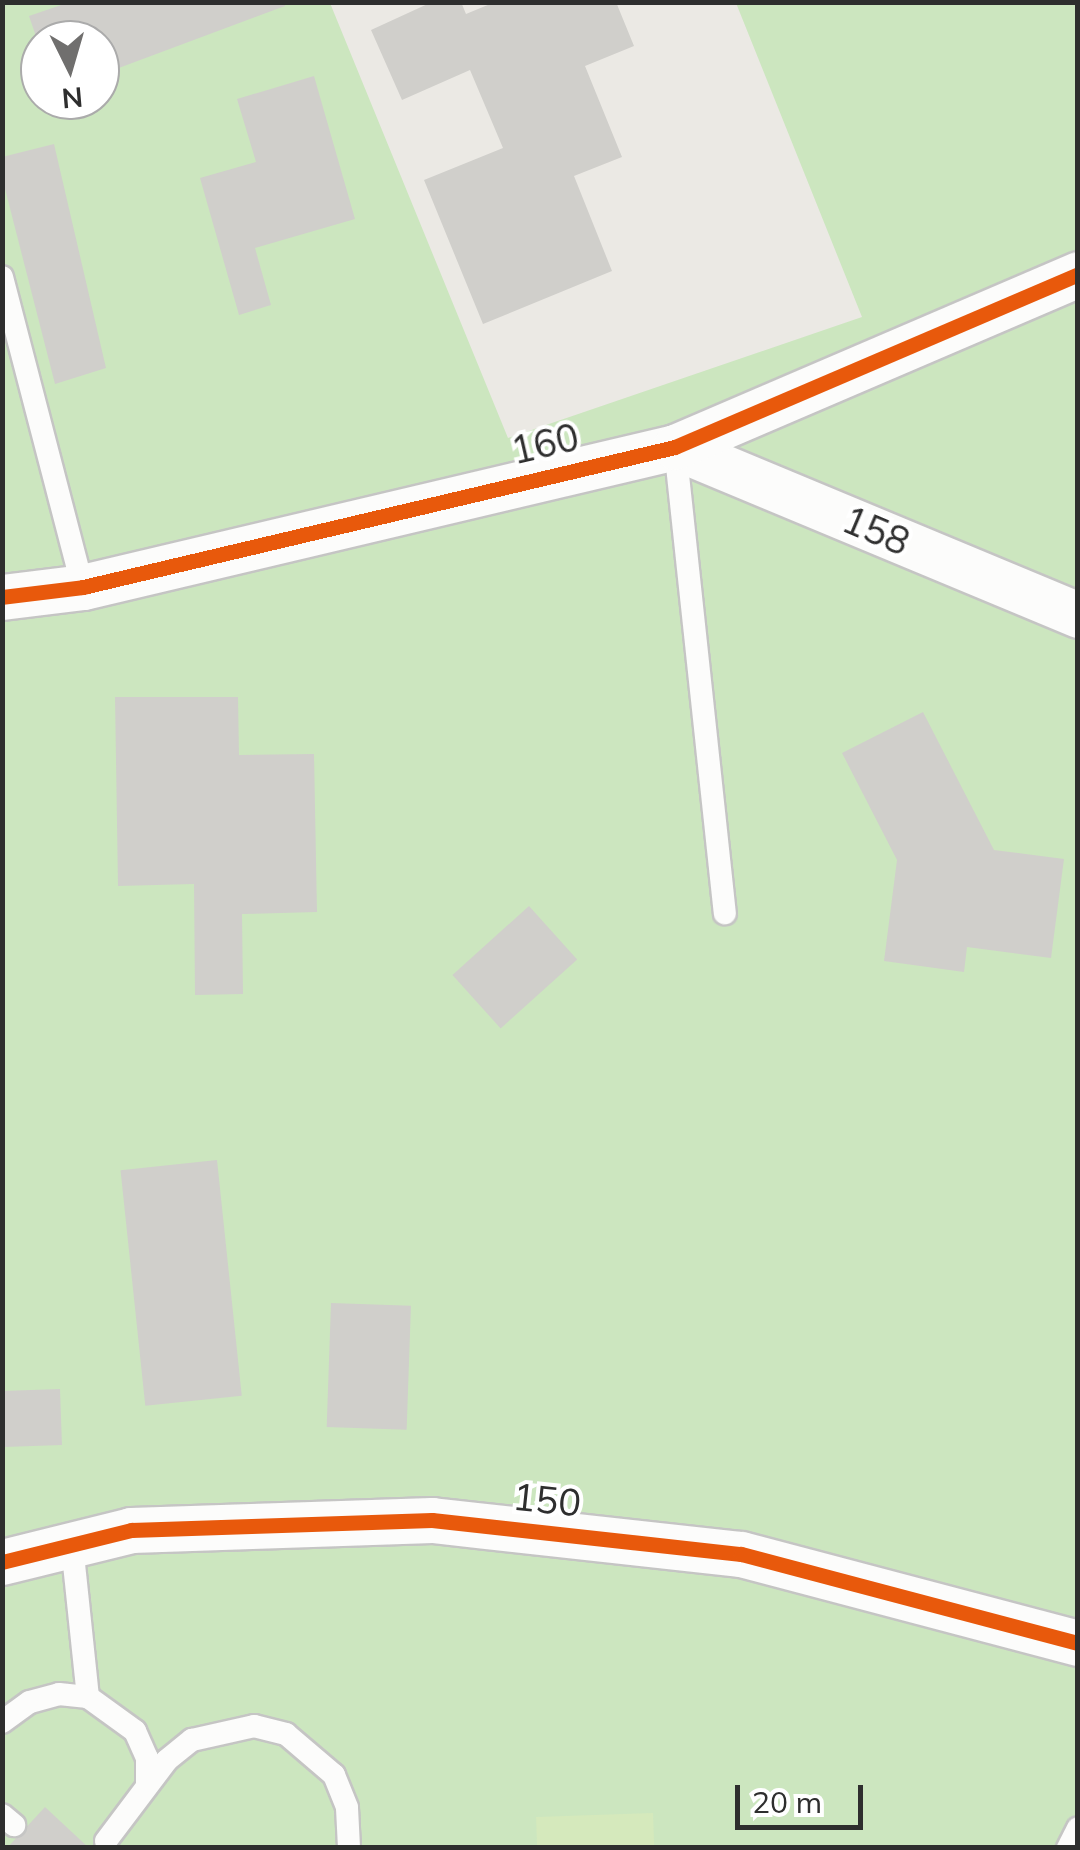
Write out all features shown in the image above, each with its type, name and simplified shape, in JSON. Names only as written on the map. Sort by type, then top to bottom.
[{"type":"street","name":"160","points":[[2,597],[83,587],[675,447],[1078,274]]},
{"type":"street","name":"158","points":[[675,447],[1078,615]]},
{"type":"street","name":"150","points":[[2,1562],[132,1530],[432,1520],[740,1554],[1078,1643]]},
{"type":"lane","points":[[2,277],[83,587]]},
{"type":"lane","points":[[675,447],[725,913]]},
{"type":"lane","points":[[72,1545],[88,1697]]},
{"type":"lane","points":[[2,1722],[30,1702],[59,1694],[88,1697],[135,1731],[148,1758],[147,1785]]},
{"type":"lane","points":[[106,1841],[147,1785],[192,1740],[222,1728],[254,1726],[286,1734],[334,1775],[347,1808],[349,1848]]},
{"type":"lane","points":[[1068,1848],[1078,1828]]},
{"type":"green space","points":[[3,3],[330,3],[508,438],[862,317],[736,3],[1077,3],[1077,1847],[3,1848]]},
{"type":"green space","points":[[653,1813],[654,1847],[537,1848],[536,1817]]},
{"type":"building","points":[[70,2],[285,2],[285,6],[120,68],[120,20],[30,20],[29,16]]},
{"type":"building","points":[[432,2],[461,2],[466,14],[495,2],[616,2],[634,46],[585,66],[622,157],[574,176],[612,271],[483,324],[424,180],[503,148],[470,70],[402,100],[371,30]]},
{"type":"building","points":[[314,76],[355,219],[255,248],[271,305],[239,315],[200,178],[256,162],[237,99]]},
{"type":"building","points":[[54,144],[106,368],[55,384],[2,177],[2,157]]},
{"type":"building","points":[[115,697],[238,697],[239,755],[314,754],[317,912],[242,914],[243,994],[195,995],[194,884],[118,886]]},
{"type":"building","points":[[923,712],[994,850],[1064,859],[1051,958],[967,947],[964,972],[884,961],[897,860],[842,753]]},
{"type":"building","points":[[529,906],[577,960],[501,1028],[452,975]]},
{"type":"building","points":[[217,1160],[242,1396],[145,1406],[121,1170]]},
{"type":"building","points":[[331,1303],[411,1306],[407,1430],[327,1427]]},
{"type":"building","points":[[60,1389],[62,1445],[4,1447],[2,1391]]},
{"type":"building","points":[[45,1807],[89,1848],[7,1848]]},
{"type":"cycle path","points":[[2,597],[83,587],[675,447],[1078,274]]},
{"type":"cycle path","points":[[2,1562],[131,1530],[432,1520],[741,1554],[1078,1643]]}]
